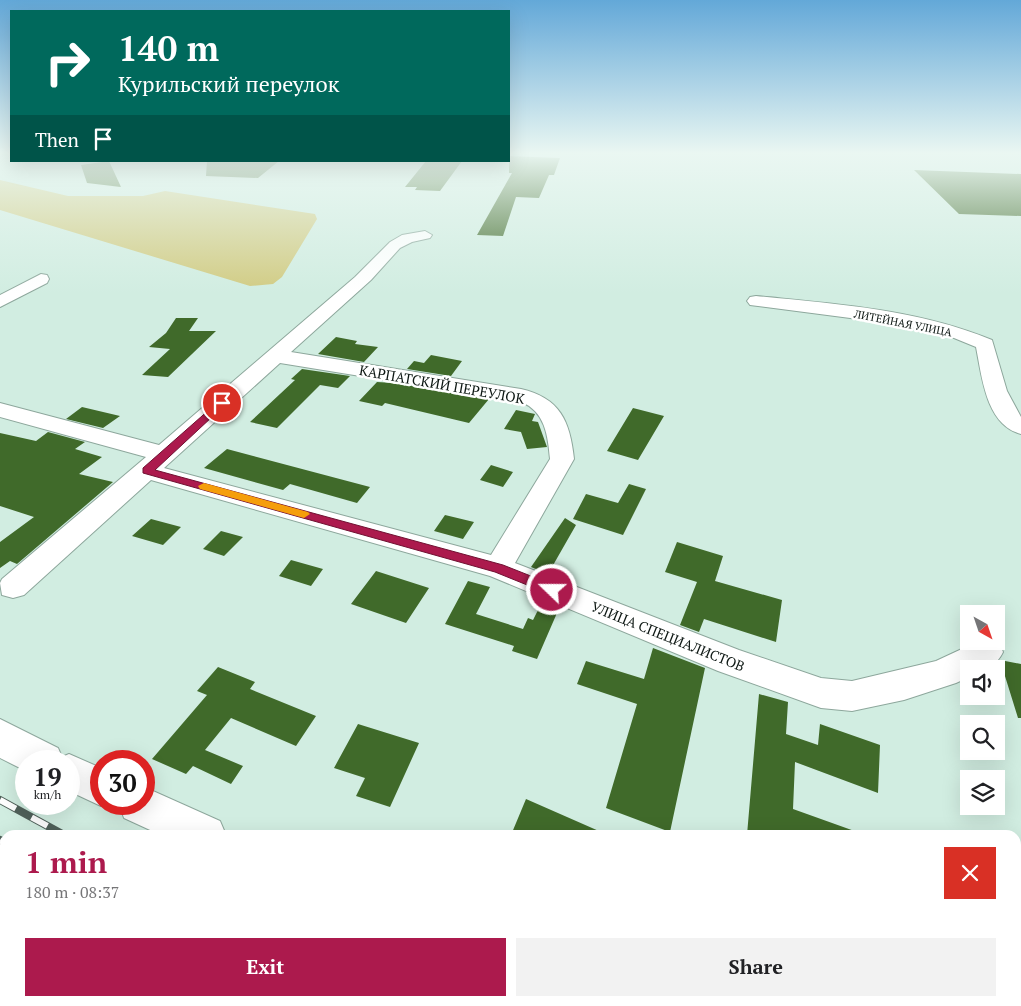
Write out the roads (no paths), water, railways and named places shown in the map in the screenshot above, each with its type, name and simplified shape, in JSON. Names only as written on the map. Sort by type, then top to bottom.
[{"type":"street","points":[[4,591],[156,462],[276,356],[374,268],[394,244],[406,238],[425,236]]},
{"type":"street","points":[[0,302],[41,279]]},
{"type":"street","name":"ЛИТЕЙНАЯ УЛИЦА","points":[[756,301],[924,324],[975,339],[985,344],[1000,403],[1010,420],[1021,427]]},
{"type":"street","name":"КАРПАТСКИЙ ПЕРЕУЛОК","points":[[276,356],[521,395],[539,402],[546,408],[555,424],[562,459],[498,568]]},
{"type":"street","name":"УЛИЦА СПЕЦИАЛИСТОВ","points":[[0,410],[156,462],[498,568],[730,661],[821,694],[852,696],[904,685],[944,673],[987,652]]},
{"type":"street","points":[[0,736],[20,750]]},
{"type":"street","points":[[155,812],[195,830]]},
{"type":"railway","points":[[0,800],[55,830]]}]
